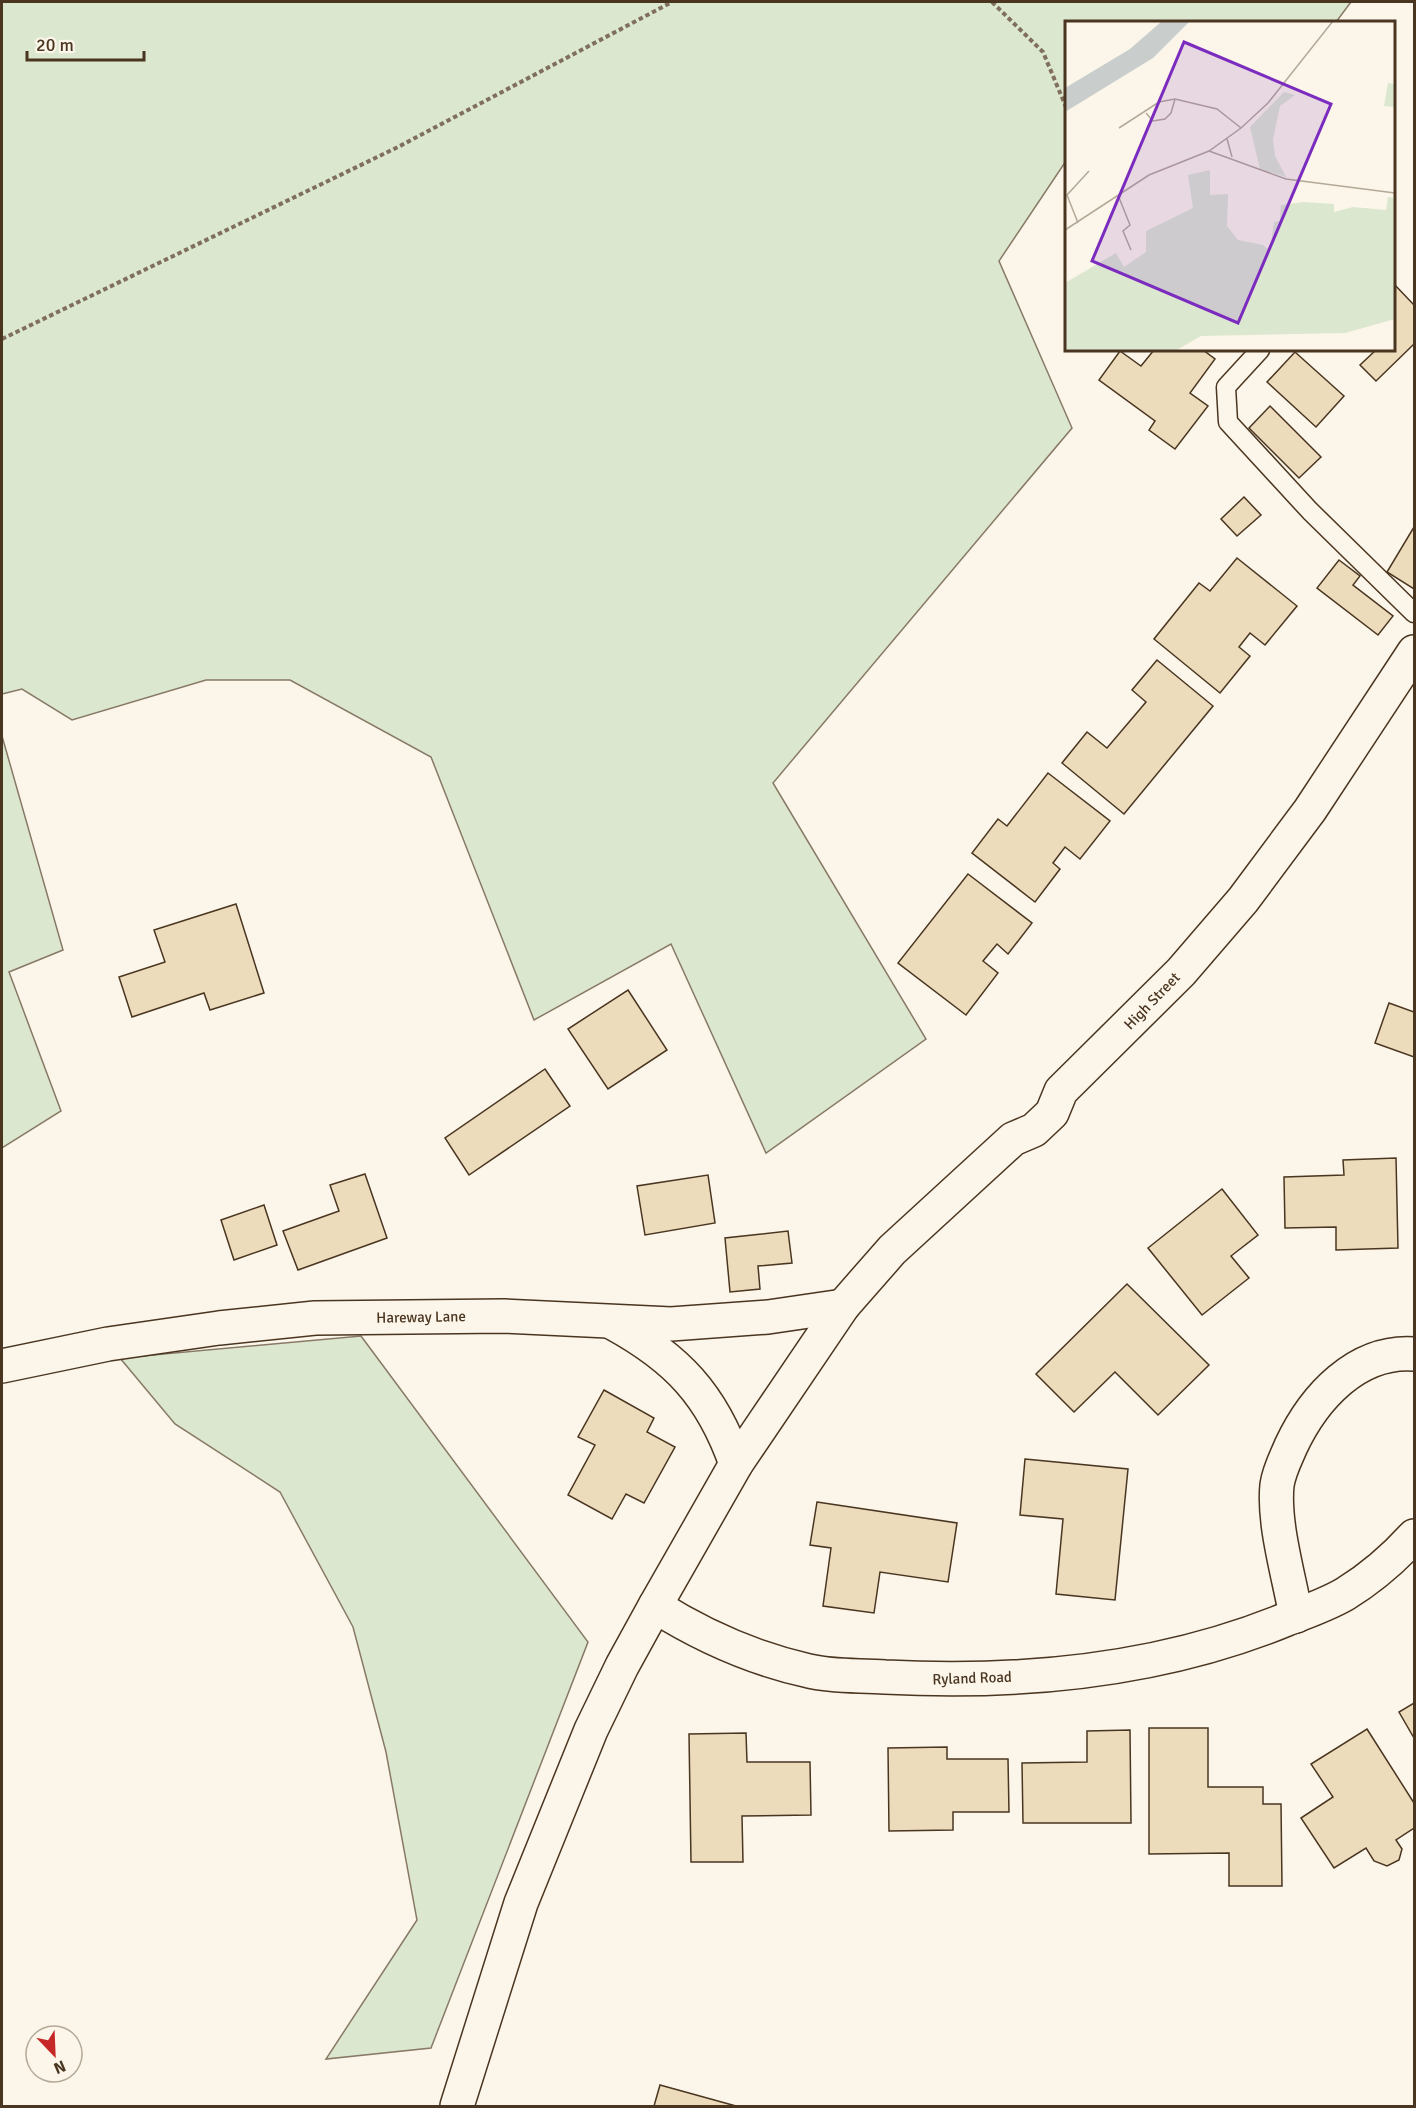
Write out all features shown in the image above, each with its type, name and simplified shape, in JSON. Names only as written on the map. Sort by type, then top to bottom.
[{"type":"street","name":"High Street","points":[[457,2106],[521,1903],[591,1730],[622,1666],[736,1464],[843,1306],[892,1250],[934,1209],[1013,1139],[1034,1130],[1052,1113],[1061,1091],[1139,1016],[1212,937],[1310,810],[1414,652]]},
{"type":"street","name":"Hareway Lane","points":[[2,1366],[119,1343],[219,1328],[315,1318],[504,1316],[612,1322],[719,1322],[843,1306]]},
{"type":"street","points":[[612,1322],[644,1340],[688,1378],[717,1416],[736,1464]]},
{"type":"street","points":[[1296,1616],[1276,1505],[1277,1482],[1283,1463],[1309,1413],[1333,1385],[1368,1361],[1394,1353],[1414,1354]]},
{"type":"street","name":"Ryland Road","points":[[655,1606],[729,1644],[780,1664],[811,1672],[919,1679],[1003,1678],[1110,1667],[1218,1644],[1296,1616],[1342,1595],[1396,1556],[1414,1536]]},
{"type":"lane","points":[[1259,351],[1226,387],[1228,422],[1310,511],[1414,613]]},
{"type":"path","points":[[2,339],[399,147],[672,2]]},
{"type":"path","points":[[992,2],[1043,52],[1065,105]]},
{"type":"green space","points":[[2,2],[1351,2],[1337,21],[1065,21],[1065,162],[999,261],[1072,428],[773,783],[926,1039],[766,1153],[671,944],[534,1020],[431,757],[290,680],[206,680],[72,720],[22,689],[2,694]]},
{"type":"green space","points":[[2,736],[63,950],[9,972],[61,1111],[2,1148]]},
{"type":"green space","points":[[361,1336],[588,1642],[431,2048],[326,2059],[417,1920],[386,1752],[353,1627],[280,1492],[175,1424],[120,1358]]},
{"type":"building","points":[[1395,285],[1414,305],[1414,344],[1376,381],[1360,365],[1375,351],[1395,351]]},
{"type":"building","points":[[1120,351],[1141,366],[1153,351],[1204,351],[1215,359],[1190,393],[1208,406],[1175,449],[1149,430],[1155,421],[1099,380]]},
{"type":"building","points":[[1295,352],[1344,396],[1316,427],[1267,382]]},
{"type":"building","points":[[1270,406],[1321,457],[1299,478],[1249,428]]},
{"type":"building","points":[[1244,497],[1261,515],[1237,536],[1221,519]]},
{"type":"building","points":[[1414,527],[1414,589],[1387,572]]},
{"type":"building","points":[[1237,558],[1297,606],[1265,645],[1250,633],[1239,647],[1250,656],[1220,693],[1154,639],[1199,583],[1210,591]]},
{"type":"building","points":[[1339,560],[1360,576],[1353,585],[1393,616],[1378,635],[1317,588]]},
{"type":"building","points":[[1157,660],[1213,706],[1124,814],[1062,763],[1087,732],[1107,748],[1146,702],[1132,690]]},
{"type":"building","points":[[1048,773],[1110,821],[1080,859],[1065,847],[1053,863],[1060,869],[1035,902],[972,853],[998,819],[1007,826]]},
{"type":"building","points":[[968,874],[1032,923],[1008,954],[997,944],[983,961],[998,973],[966,1015],[898,963]]},
{"type":"building","points":[[236,904],[264,993],[210,1010],[204,993],[132,1017],[119,977],[165,962],[154,930]]},
{"type":"building","points":[[628,990],[667,1050],[608,1089],[568,1029]]},
{"type":"building","points":[[1389,1003],[1414,1012],[1414,1057],[1375,1043]]},
{"type":"building","points":[[545,1069],[570,1106],[469,1175],[445,1138]]},
{"type":"building","points":[[1396,1158],[1398,1248],[1336,1250],[1336,1227],[1285,1228],[1284,1177],[1344,1175],[1343,1160]]},
{"type":"building","points":[[365,1174],[387,1238],[298,1270],[283,1231],[339,1211],[330,1185]]},
{"type":"building","points":[[708,1175],[715,1223],[645,1235],[637,1186]]},
{"type":"building","points":[[1222,1189],[1258,1235],[1231,1256],[1249,1278],[1202,1315],[1148,1248]]},
{"type":"building","points":[[264,1205],[277,1245],[234,1260],[221,1220]]},
{"type":"building","points":[[788,1231],[792,1263],[758,1266],[760,1289],[730,1292],[725,1238]]},
{"type":"building","points":[[1127,1284],[1209,1365],[1158,1415],[1115,1372],[1074,1412],[1036,1374]]},
{"type":"building","points":[[604,1390],[654,1418],[647,1432],[675,1447],[644,1503],[626,1494],[612,1519],[568,1495],[595,1445],[578,1437]]},
{"type":"building","points":[[1025,1459],[1128,1469],[1115,1600],[1056,1594],[1063,1519],[1020,1515]]},
{"type":"building","points":[[817,1502],[957,1523],[948,1582],[880,1572],[874,1613],[823,1606],[831,1548],[810,1545]]},
{"type":"building","points":[[1414,1703],[1414,1738],[1399,1712]]},
{"type":"building","points":[[1149,1728],[1208,1728],[1208,1787],[1263,1787],[1263,1804],[1281,1804],[1282,1886],[1229,1886],[1229,1853],[1149,1854]]},
{"type":"building","points":[[1367,1729],[1414,1803],[1414,1828],[1396,1840],[1402,1849],[1399,1860],[1387,1866],[1374,1861],[1366,1848],[1334,1868],[1301,1818],[1333,1797],[1311,1764]]},
{"type":"building","points":[[1130,1730],[1131,1823],[1023,1823],[1022,1763],[1087,1762],[1087,1731]]},
{"type":"building","points":[[746,1733],[747,1762],[810,1762],[811,1815],[742,1816],[743,1862],[691,1862],[689,1734]]},
{"type":"building","points":[[947,1747],[947,1759],[1008,1759],[1009,1812],[953,1812],[953,1830],[889,1831],[888,1748]]},
{"type":"building","points":[[660,2085],[736,2106],[654,2106]]}]
